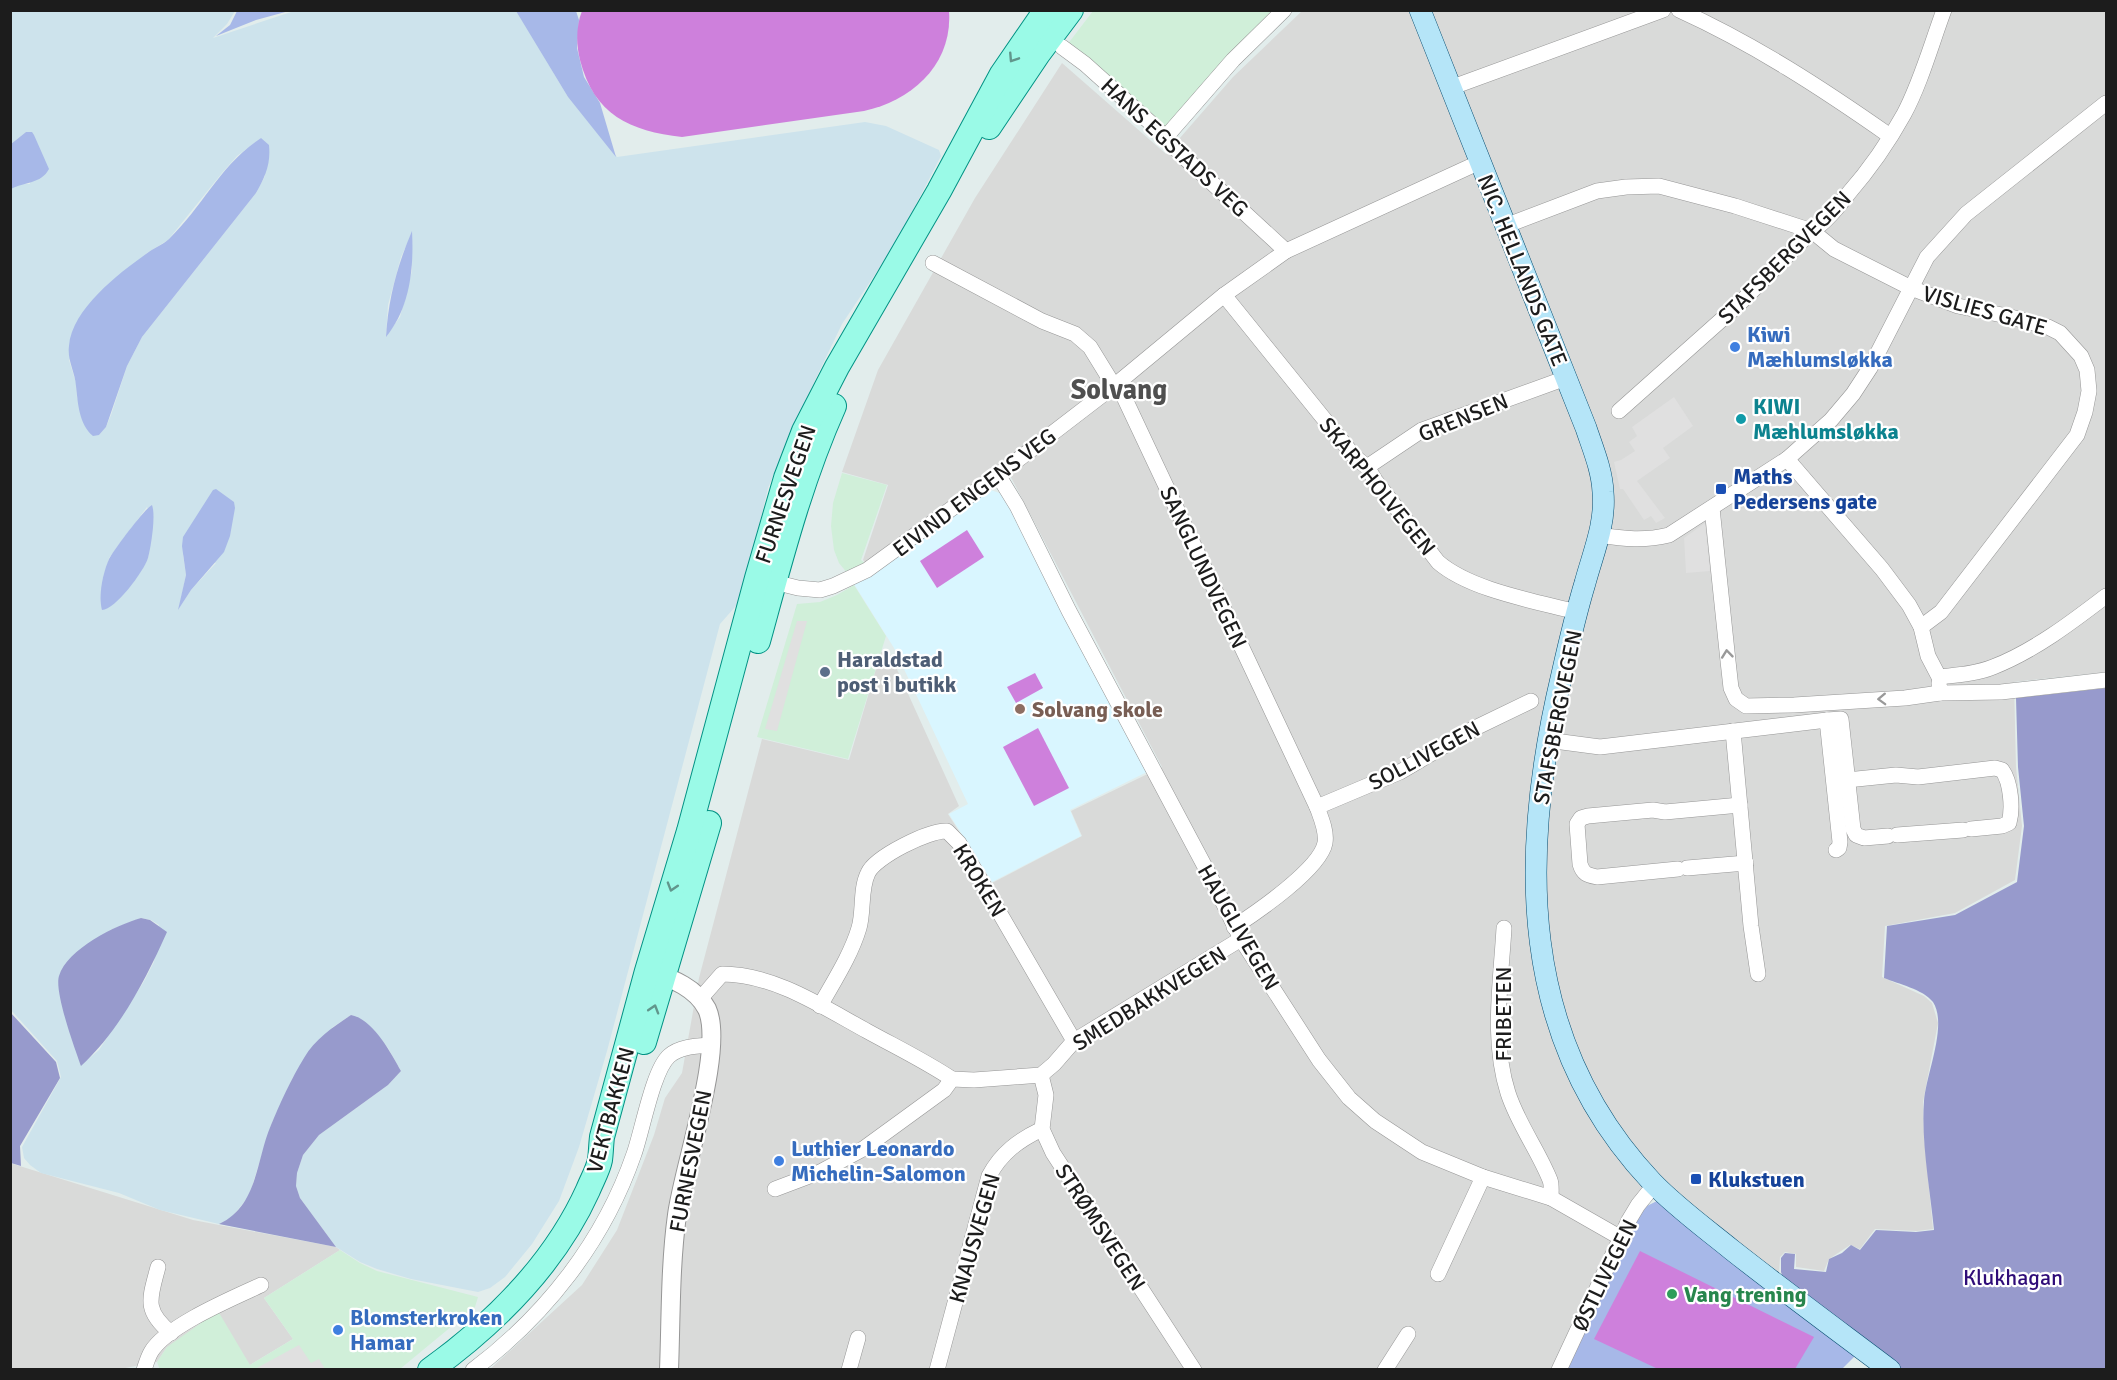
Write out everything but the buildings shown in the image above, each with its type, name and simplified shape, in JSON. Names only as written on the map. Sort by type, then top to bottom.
[{"type":"main road","name":"FURNESVEGEN","points":[[766,580],[786,478],[804,431],[837,367],[939,191],[1002,74],[1046,10]]},
{"type":"main road","name":"FURNESVEGEN","points":[[656,974],[692,820],[747,621],[766,580],[820,437],[885,302],[998,113],[1071,10]]},
{"type":"main road","name":"NIC. HELLANDS GATE","points":[[1420,10],[1596,457],[1604,509],[1599,535]]},
{"type":"main road","name":"STAFSBERGVEGEN","points":[[1599,535],[1577,612],[1547,740],[1537,825],[1535,867],[1539,939],[1550,995],[1570,1059],[1583,1086],[1613,1134],[1655,1184],[1707,1231],[1890,1370]]},
{"type":"main road","name":"VEKTBAKKEN","points":[[430,1370],[492,1319],[525,1286],[556,1247],[583,1201],[600,1162],[602,1137],[656,974]]},
{"type":"street","points":[[1166,138],[1233,60],[1284,10]]},
{"type":"street","points":[[1450,88],[1663,10]]},
{"type":"street","points":[[1679,10],[1761,53],[1841,102],[1890,136]]},
{"type":"street","name":"STAFSBERGVEGEN","points":[[1619,411],[1738,305],[1812,231],[1824,223],[1858,182],[1874,162],[1912,97],[1944,10]]},
{"type":"street","name":"HANS EGSTADS VEG","points":[[1062,47],[1085,64],[1153,124],[1185,158],[1286,250]]},
{"type":"street","points":[[1599,535],[1627,540],[1669,535],[1787,459],[1831,420],[1853,394],[1870,368],[1927,257],[1966,214],[2106,103]]},
{"type":"street","name":"EIVIND ENGENS VEG","points":[[766,580],[798,588],[820,590],[834,586],[867,570],[998,475],[1114,386],[1224,295],[1286,250],[1480,162]]},
{"type":"street","name":"VISLIES GATE","points":[[1505,226],[1597,191],[1659,186],[1715,200],[1812,231],[1834,249],[1911,288],[1958,306],[2007,316],[2048,327],[2060,333],[2081,356],[2087,370],[2089,391],[2083,420],[2077,435],[1941,612],[1921,627]]},
{"type":"street","name":"SANGLUNDVEGEN","points":[[933,263],[1042,321],[1075,334],[1090,347],[1114,386],[1124,397],[1317,807],[1326,839],[1322,852],[1297,880],[1238,933]]},
{"type":"street","name":"SKARPHOLVEGEN","points":[[1224,295],[1354,456],[1367,467],[1438,562],[1449,571],[1471,582],[1577,612]]},
{"type":"street","name":"GRENSEN","points":[[1367,467],[1422,430],[1566,378]]},
{"type":"street","points":[[1787,459],[1881,569],[1908,605],[1921,627],[1928,656],[1940,685]]},
{"type":"street","name":"HAUGLIVEGEN","points":[[998,475],[1017,506],[1069,611],[1238,933],[1320,1060],[1359,1108],[1413,1147],[1483,1177],[1551,1198],[1621,1238]]},
{"type":"street","points":[[1712,508],[1731,688],[1736,699],[1746,706],[1905,698],[1967,674],[1993,667],[2070,623],[2106,596]]},
{"type":"street","points":[[1940,685],[1994,692],[2106,680]]},
{"type":"street","name":"SOLLIVEGEN","points":[[1317,807],[1400,772],[1473,729],[1531,701]]},
{"type":"street","points":[[1547,740],[1600,747],[1841,719],[1853,829],[1856,835],[1864,838],[2002,826],[2008,822],[2011,815],[2007,777],[2002,770],[1995,768],[1918,777],[1896,775],[1848,780]]},
{"type":"street","points":[[1827,720],[1840,842],[1836,850]]},
{"type":"street","points":[[1733,730],[1751,926],[1758,974]]},
{"type":"street","points":[[1740,805],[1665,813],[1653,810],[1581,818],[1577,824],[1580,864],[1587,875],[1597,877],[1746,863]]},
{"type":"street","name":"KROKEN","points":[[820,1006],[858,930],[867,874],[875,864],[916,840],[934,832],[947,831],[959,843],[1074,1041]]},
{"type":"street","name":"FRIBETEN","points":[[1504,928],[1499,1006],[1501,1064],[1508,1092],[1523,1128],[1551,1182],[1551,1198]]},
{"type":"street","name":"SMEDBAKKVEGEN","points":[[1041,1075],[1074,1041],[1238,933]]},
{"type":"street","points":[[656,974],[682,983],[700,999],[722,974],[738,974],[782,987],[926,1062],[952,1079],[991,1080],[1041,1075],[1046,1095],[1042,1129]]},
{"type":"street","name":"FURNESVEGEN","points":[[669,1370],[673,1255],[678,1211],[712,1045],[708,1011],[700,999]]},
{"type":"street","name":"VEKTBAKKEN","points":[[473,1370],[533,1318],[557,1291],[585,1251],[617,1194],[629,1165],[658,1073],[668,1056],[679,1050],[712,1045]]},
{"type":"street","points":[[775,1189],[820,1172],[863,1149],[944,1090],[952,1079]]},
{"type":"street","name":"KNAUSVEGEN","points":[[937,1370],[989,1176],[995,1163],[1006,1151],[1023,1138],[1042,1129]]},
{"type":"street","name":"STRØMSVEGEN","points":[[1042,1129],[1053,1153],[1082,1200],[1194,1370]]},
{"type":"street","points":[[1438,1274],[1483,1177]]},
{"type":"street","name":"ØSTLIVEGEN","points":[[1559,1370],[1638,1205],[1655,1184]]},
{"type":"street","points":[[158,1267],[150,1301],[152,1311],[171,1332]]},
{"type":"street","points":[[144,1370],[152,1351],[171,1332],[222,1303],[261,1285]]},
{"type":"street","points":[[1385,1370],[1408,1334]]},
{"type":"street","points":[[849,1370],[858,1338]]},
{"type":"shaded area","points":[[237,10],[289,11],[256,20],[216,36],[230,25]]},
{"type":"shaded area","points":[[516,10],[568,97],[617,157],[865,122],[886,126],[939,150],[941,156],[896,243],[842,324],[805,401],[768,488],[742,599],[720,624],[607,1051],[579,1147],[559,1201],[532,1244],[505,1277],[490,1288],[478,1292],[411,1279],[360,1262],[336,1247],[300,1198],[296,1186],[297,1173],[303,1155],[319,1135],[388,1085],[401,1071],[377,1034],[366,1023],[351,1015],[333,1027],[293,1077],[271,1125],[249,1196],[231,1218],[219,1224],[160,1210],[119,1193],[41,1173],[24,1158],[22,1147],[61,1077],[57,1061],[11,1010],[10,189],[19,184],[30,184],[26,132],[11,144],[11,11],[235,11],[227,24],[213,38],[294,11]],"holes":[[[261,138],[265,176],[256,193],[142,337],[127,366],[106,427],[99,435],[77,398],[76,383],[69,360],[147,253],[168,240],[237,156]],[[412,233],[412,271],[400,317],[386,336],[388,305],[401,257]],[[147,507],[153,520],[148,558],[143,567],[102,610],[102,589],[109,558]],[[183,555],[216,563],[191,590],[179,608],[186,575]],[[141,918],[159,925],[154,962],[143,983],[99,1050],[81,1065],[59,990],[110,930]]]},
{"type":"shaded area","points":[[516,11],[576,11],[579,20],[577,48],[584,77],[600,103],[616,157],[568,97]]},
{"type":"shaded area","points":[[582,11],[949,11],[944,48],[937,63],[913,89],[898,99],[864,111],[682,137],[631,125],[605,107],[586,79],[578,48],[577,35]]},
{"type":"shaded area","points":[[1093,11],[1276,11],[1164,130],[1067,45]]},
{"type":"shaded area","points":[[1302,11],[2106,11],[2106,672],[2014,682],[2016,767],[2022,826],[2015,880],[1955,913],[1885,926],[1882,977],[1924,996],[1932,1003],[1938,1023],[1923,1102],[1933,1229],[1917,1231],[1875,1229],[1860,1249],[1850,1245],[1829,1259],[1824,1271],[1796,1267],[1796,1254],[1785,1252],[1780,1257],[1779,1274],[1755,1259],[1651,1169],[1555,1369],[489,1370],[582,1285],[617,1230],[654,1135],[665,1098],[682,1073],[699,978],[762,739],[849,760],[881,652],[890,654],[959,806],[948,814],[992,883],[1082,836],[1071,811],[1162,767],[1003,462],[867,565],[863,560],[888,485],[842,472],[878,370],[975,198],[1062,63],[1166,154],[1233,77]]},
{"type":"shaded area","points":[[26,132],[32,132],[34,135],[49,169],[37,180],[11,189],[11,144]]},
{"type":"shaded area","points":[[261,138],[269,145],[269,158],[265,176],[256,193],[142,337],[127,366],[106,427],[99,435],[93,436],[85,426],[80,413],[69,356],[72,332],[78,319],[110,282],[169,239],[223,173],[246,149]]},
{"type":"shaded area","points":[[412,231],[409,287],[400,313],[386,337],[394,283]]},
{"type":"shaded area","points":[[1674,397],[1693,426],[1663,448],[1670,458],[1637,481],[1665,518],[1656,523],[1651,516],[1644,520],[1623,489],[1620,489],[1614,462],[1635,451],[1629,442],[1637,436],[1632,427]]},
{"type":"shaded area","points":[[842,473],[887,485],[861,560],[867,565],[848,574],[839,563],[834,550],[831,526],[833,503]]},
{"type":"shaded area","points":[[216,489],[234,502],[230,536],[224,552],[191,590],[178,610],[186,575],[183,537],[213,490]]},
{"type":"shaded area","name":"Solvang skole","points":[[988,489],[1002,494],[1006,499],[1149,771],[1070,810],[1081,836],[992,882],[949,814],[968,804],[894,648],[854,584]]},
{"type":"shaded area","points":[[152,505],[153,531],[148,558],[135,580],[121,597],[114,604],[102,610],[102,584],[109,559],[136,521]]},
{"type":"shaded area","points":[[1705,523],[1710,571],[1686,573],[1684,538]]},
{"type":"shaded area","points":[[967,530],[984,557],[937,588],[920,561]]},
{"type":"shaded area","points":[[854,585],[886,636],[848,759],[757,737],[797,604],[820,602]]},
{"type":"shaded area","points":[[797,621],[807,621],[777,731],[765,729]]},
{"type":"shaded area","points":[[1035,673],[1043,688],[1016,703],[1007,687]]},
{"type":"shaded area","points":[[1038,728],[1069,788],[1034,806],[1003,747]]},
{"type":"shaded area","points":[[10,1163],[193,1220],[336,1247],[340,1250],[264,1298],[293,1339],[250,1365],[167,1347],[157,1362],[120,1369],[11,1369]]},
{"type":"shaded area","points":[[1657,1201],[1856,1355],[1842,1369],[1566,1370],[1637,1219],[1647,1206]]},
{"type":"shaded area","points":[[340,1250],[377,1271],[478,1297],[475,1307],[400,1369],[160,1370],[157,1362],[167,1347],[218,1311],[250,1365],[293,1339],[264,1298]]},
{"type":"shaded area","name":"Vang trening","points":[[1640,1251],[1814,1337],[1795,1369],[1658,1369],[1594,1339]]},
{"type":"shaded area","points":[[299,1345],[311,1363],[319,1359],[325,1369],[255,1369]]},
{"type":"green space","name":"Klukhagan","points":[[2106,688],[2106,1369],[1900,1369],[1785,1284],[1781,1272],[1781,1258],[1785,1253],[1795,1254],[1794,1269],[1826,1272],[1829,1259],[1842,1253],[1851,1245],[1860,1250],[1876,1230],[1916,1232],[1934,1230],[1923,1117],[1937,1036],[1937,1012],[1929,997],[1910,987],[1884,978],[1887,926],[1955,915],[2017,882],[2024,826],[2018,767],[2016,698]]},
{"type":"green space","points":[[141,918],[150,920],[167,932],[131,1003],[108,1036],[81,1066],[62,1007],[59,976],[72,957],[94,939]]},
{"type":"green space","points":[[10,1012],[56,1062],[60,1078],[20,1146],[21,1166],[11,1163]]},
{"type":"green space","points":[[351,1015],[367,1023],[374,1030],[387,1046],[401,1071],[388,1085],[319,1135],[303,1155],[297,1173],[296,1186],[300,1198],[336,1247],[219,1224],[232,1216],[249,1194],[271,1125],[308,1051],[319,1039]]},
{"type":"place","name":"Kiwi Mæhlumsløkka","points":[[1735,347]]},
{"type":"place","name":"KIWI Mæhlumsløkka","points":[[1741,419]]},
{"type":"place","name":"Maths Pedersens gate","points":[[1721,489]]},
{"type":"place","name":"Haraldstad post i butikk","points":[[825,672]]},
{"type":"place","name":"Solvang skole","points":[[1020,709]]},
{"type":"place","name":"Luthier Leonardo Michelin-Salomon","points":[[779,1161]]},
{"type":"place","name":"Klukstuen","points":[[1696,1179]]},
{"type":"place","name":"Vang trening","points":[[1672,1294]]},
{"type":"place","name":"Blomsterkroken Hamar","points":[[338,1330]]},
{"type":"district","name":"Solvang","points":[[1119,389]]}]
